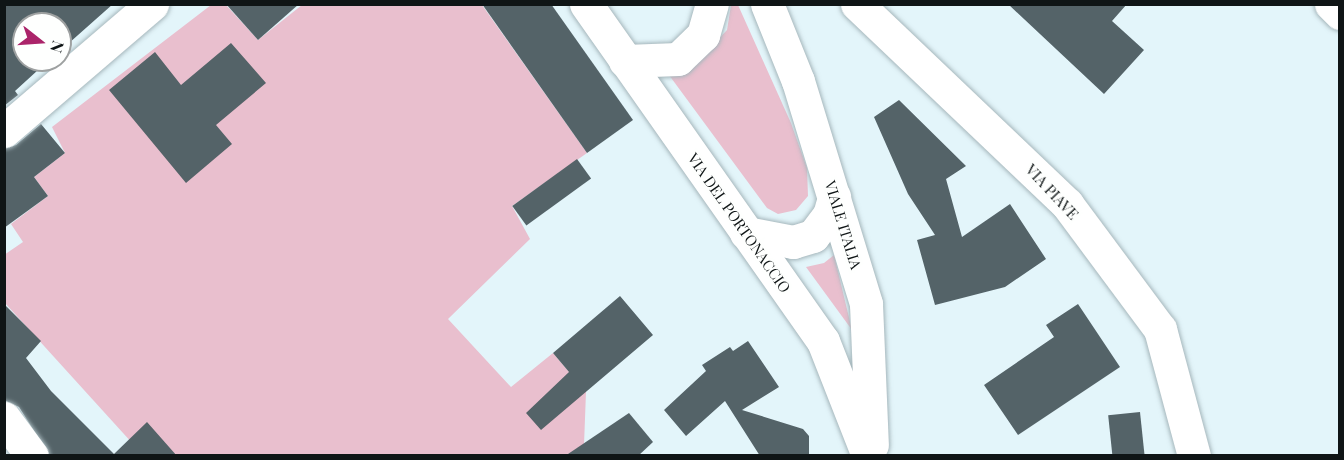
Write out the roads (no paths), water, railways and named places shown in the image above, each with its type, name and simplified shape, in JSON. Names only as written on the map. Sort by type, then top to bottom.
[{"type":"main road","points":[[4,131],[152,4]]},
{"type":"main road","name":"VIA DEL PORTONACCIO","points":[[586,4],[823,341],[868,456]]},
{"type":"main road","points":[[625,61],[678,59],[703,35],[712,4]]},
{"type":"main road","name":"VIA PIAVE","points":[[857,4],[1074,214],[1160,329],[1194,456]]},
{"type":"main road","points":[[1330,4],[1340,13]]},
{"type":"main road","name":"VIALE ITALIA","points":[[771,6],[798,81],[866,304],[873,456]]},
{"type":"main road","points":[[746,233],[793,242],[813,236],[829,215],[834,197]]},
{"type":"main road","points":[[4,418],[32,456]]}]
